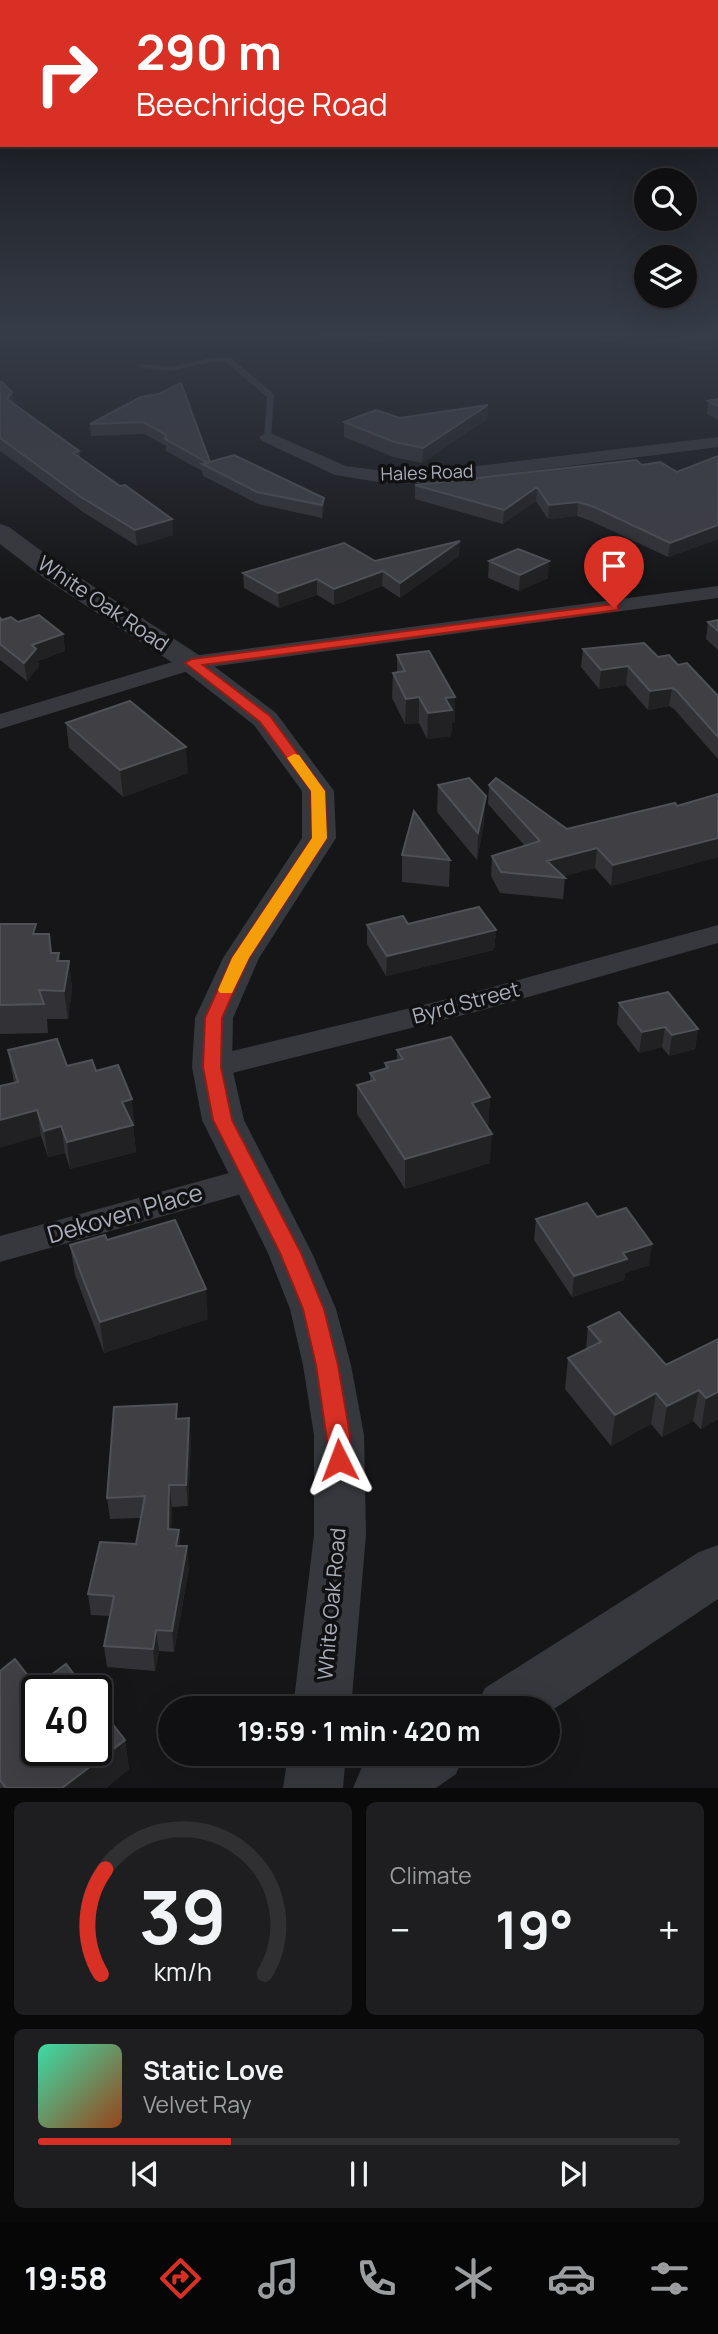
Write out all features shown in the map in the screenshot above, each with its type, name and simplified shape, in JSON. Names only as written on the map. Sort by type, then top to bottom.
[{"type":"street","name":"Hales Road","points":[[268,437],[342,471],[391,478],[444,476],[718,442]]},
{"type":"street","name":"White Oak Road","points":[[0,532],[53,572],[192,663],[265,719],[318,791],[319,838],[241,958],[214,1018],[212,1067],[223,1120],[290,1253],[313,1309],[327,1365],[338,1435],[340,1535],[323,1696]]},
{"type":"street","points":[[0,722],[192,663],[718,592]]},
{"type":"street","name":"Byrd Street","points":[[212,1067],[468,1004],[718,934]]},
{"type":"street","name":"Dekoven Place","points":[[0,1249],[251,1179]]},
{"type":"street","points":[[523,1696],[718,1569]]},
{"type":"street","points":[[313,1788],[316,1766]]},
{"type":"street","points":[[383,1788],[417,1766]]},
{"type":"lane","points":[[268,437],[269,417]]},
{"type":"building","points":[[0,417],[33,417],[79,451],[73,453],[120,486],[125,485],[172,519],[135,530],[81,497],[0,438]]},
{"type":"building","points":[[102,417],[194,417],[210,462],[234,455],[324,498],[322,505],[257,492],[202,464],[208,463],[165,439],[166,435],[143,422],[90,424]]},
{"type":"building","points":[[356,417],[469,417],[423,448],[394,442],[344,422]]},
{"type":"building","points":[[718,456],[718,525],[670,543],[592,506],[578,502],[549,505],[537,487],[504,510],[415,485],[636,460],[642,465],[660,462],[677,472]]},
{"type":"building","points":[[460,541],[400,583],[383,571],[334,589],[317,579],[278,593],[243,573],[344,543],[375,561]]},
{"type":"building","points":[[518,549],[549,561],[520,575],[489,561]]},
{"type":"building","points":[[39,615],[63,634],[32,645],[36,649],[24,663],[0,644],[0,618],[2,620],[11,617],[18,622]]},
{"type":"building","points":[[718,620],[718,631],[708,622]]},
{"type":"building","points":[[644,643],[658,657],[669,655],[678,665],[687,663],[718,696],[718,737],[676,690],[672,688],[650,691],[628,666],[601,670],[583,649]]},
{"type":"building","points":[[429,651],[455,697],[445,698],[452,710],[428,713],[419,697],[406,699],[393,673],[405,671],[397,655]]},
{"type":"building","points":[[130,701],[186,747],[120,770],[66,723]]},
{"type":"building","points":[[469,778],[486,796],[478,833],[438,785]]},
{"type":"building","points":[[496,778],[567,829],[675,803],[677,806],[718,794],[718,838],[613,865],[597,848],[547,861],[565,878],[501,872],[492,856],[540,841],[489,785]]},
{"type":"building","points":[[414,811],[450,860],[402,855]]},
{"type":"building","points":[[479,907],[496,930],[387,956],[367,925],[403,916],[408,924]]},
{"type":"building","points":[[0,924],[36,924],[33,934],[49,934],[51,953],[59,953],[57,961],[69,961],[64,991],[39,990],[44,1004],[0,1005]]},
{"type":"building","points":[[668,992],[698,1029],[672,1035],[665,1027],[642,1032],[619,1003]]},
{"type":"building","points":[[451,1037],[490,1097],[472,1103],[492,1134],[405,1159],[357,1085],[375,1080],[370,1073],[388,1068],[385,1063],[403,1059],[397,1050]]},
{"type":"building","points":[[57,1039],[67,1066],[92,1060],[96,1071],[118,1065],[132,1099],[122,1102],[133,1125],[67,1142],[61,1126],[44,1131],[37,1110],[0,1120],[0,1086],[18,1082],[8,1050]]},
{"type":"building","points":[[587,1203],[597,1217],[626,1208],[652,1244],[623,1253],[627,1259],[574,1276],[536,1219]]},
{"type":"building","points":[[175,1220],[206,1289],[100,1322],[70,1245],[105,1235],[107,1240]]},
{"type":"building","points":[[619,1312],[666,1365],[718,1339],[718,1392],[706,1398],[699,1390],[667,1406],[656,1393],[615,1415],[568,1358],[601,1342],[588,1327]]},
{"type":"building","points":[[177,1404],[176,1419],[189,1418],[186,1485],[169,1485],[168,1529],[179,1530],[176,1546],[187,1546],[172,1631],[156,1630],[153,1649],[104,1646],[114,1596],[88,1594],[100,1542],[136,1544],[145,1496],[107,1498],[114,1407]]},
{"type":"building","points":[[15,1659],[27,1675],[21,1675],[21,1766],[91,1766],[62,1788],[6,1788],[0,1780],[0,1671]]},
{"type":"building","points":[[66,1664],[74,1675],[51,1675]]},
{"type":"building","points":[[112,1723],[125,1740],[112,1750]]},
{"type":"slow traffic","points":[[226,990],[241,958],[319,838],[318,791],[294,758]]},
{"type":"route","points":[[339,1460],[338,1435],[327,1365],[313,1309],[290,1253],[223,1120],[212,1067],[214,1018],[241,958],[319,838],[318,791],[265,719],[192,663],[614,608]]}]
